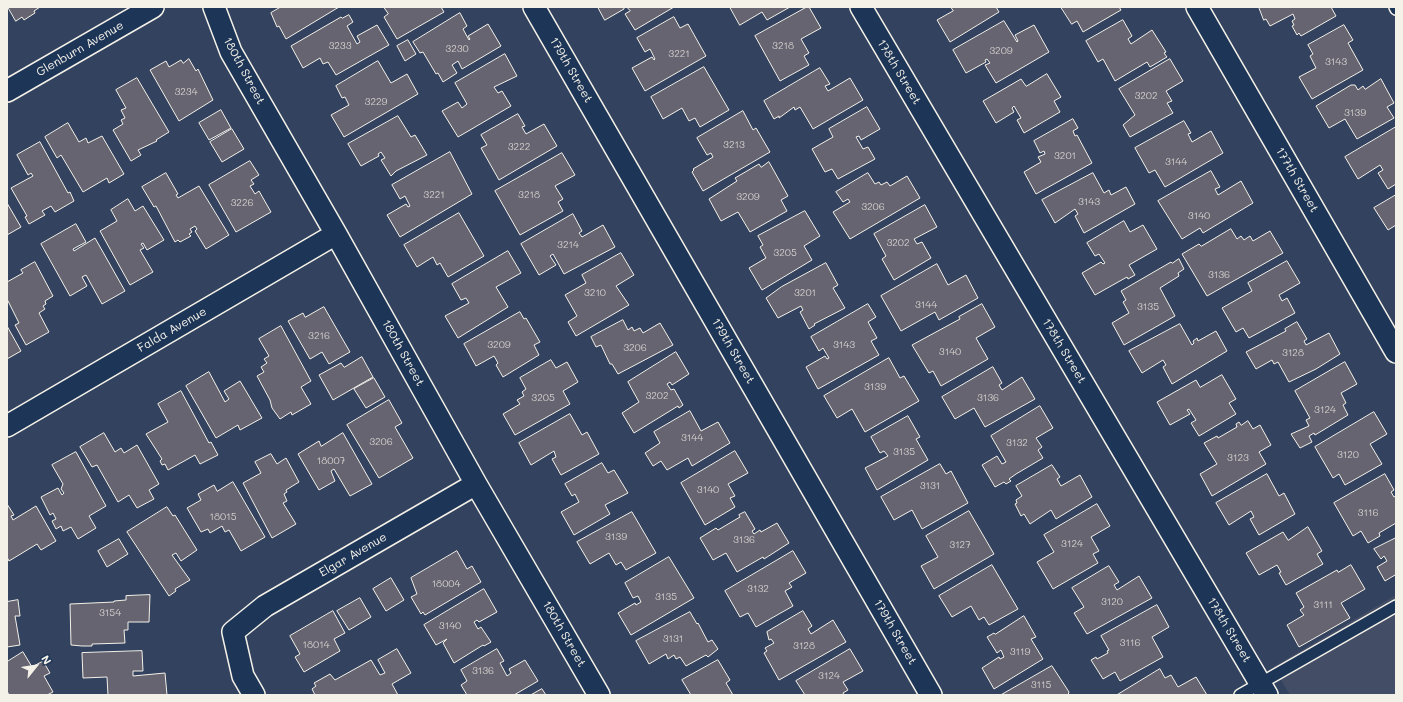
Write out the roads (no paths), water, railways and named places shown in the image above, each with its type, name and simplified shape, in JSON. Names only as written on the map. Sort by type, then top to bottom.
[{"type":"street","name":"Glenburn Avenue","points":[[7,91],[153,7]]},
{"type":"street","name":"180th Street","points":[[214,7],[231,52],[336,234],[476,484],[599,695]]},
{"type":"street","name":"179th Street","points":[[534,7],[931,695]]},
{"type":"street","name":"178th Street","points":[[861,7],[1264,689]]},
{"type":"street","name":"177th Street","points":[[1198,7],[1396,352]]},
{"type":"street","name":"Falda Avenue","points":[[7,426],[336,234]]},
{"type":"street","name":"Elgar Avenue","points":[[254,695],[243,676],[233,632],[265,606],[476,484]]},
{"type":"lane","points":[[1240,695],[1264,689],[1396,606]]}]
